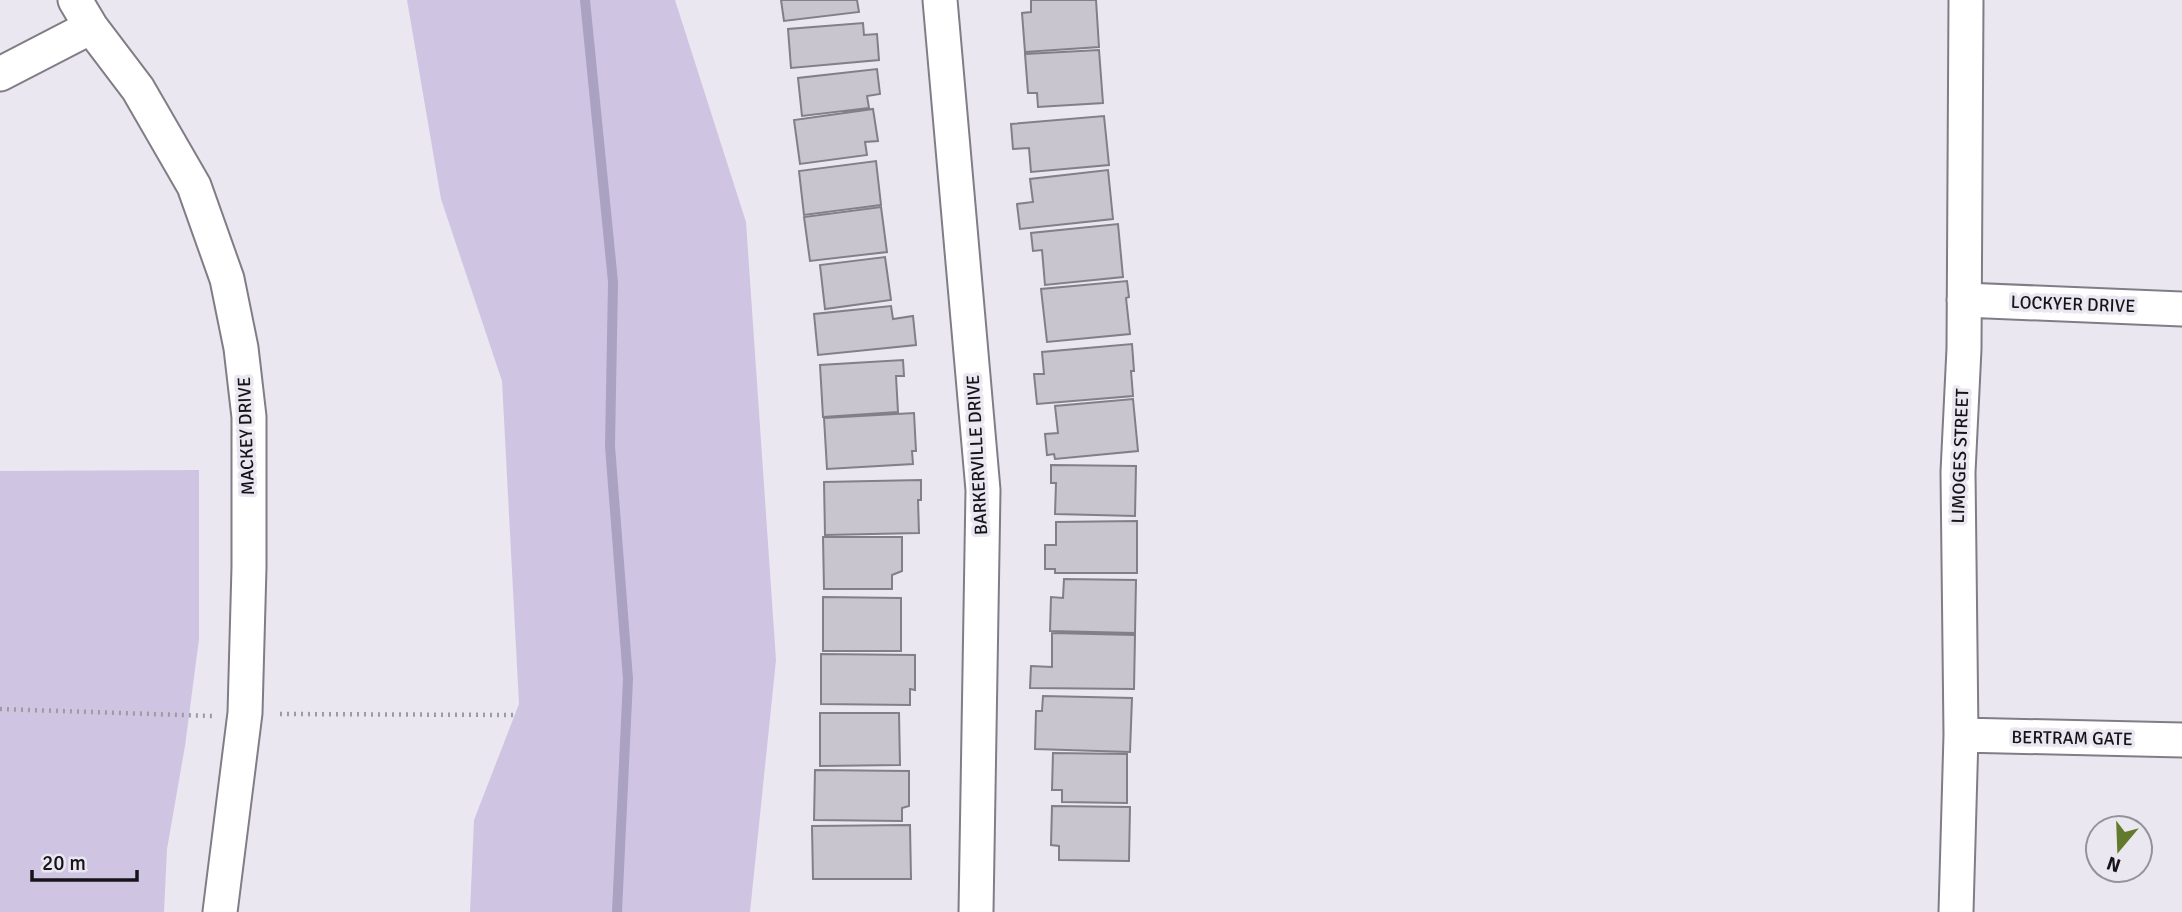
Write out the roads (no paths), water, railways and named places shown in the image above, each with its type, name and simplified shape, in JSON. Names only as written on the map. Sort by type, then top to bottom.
[{"type":"street","name":"BARKERVILLE DRIVE","points":[[940,0],[983,490],[976,912]]},
{"type":"street","name":"LIMOGES STREET","points":[[1956,912],[1961,735],[1958,472],[1964,349],[1966,0]]},
{"type":"street","points":[[0,74],[83,14]]},
{"type":"street","name":"MACKEY DRIVE","points":[[83,14],[138,89],[194,186],[227,279],[241,348],[249,416],[245,713],[220,912]]},
{"type":"street","name":"LOCKYER DRIVE","points":[[1964,300],[2182,309]]},
{"type":"street","name":"BERTRAM GATE","points":[[1961,735],[2182,740]]},
{"type":"waterway","points":[[585,0],[613,282],[610,446],[628,679],[617,912]]}]
